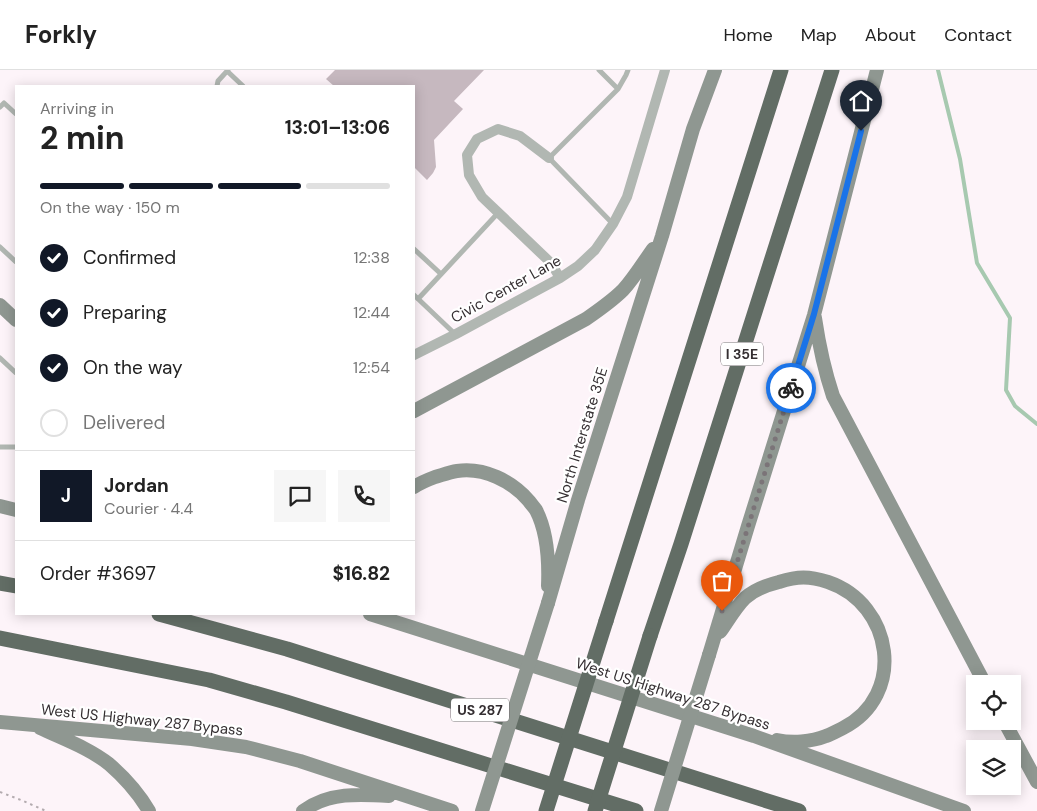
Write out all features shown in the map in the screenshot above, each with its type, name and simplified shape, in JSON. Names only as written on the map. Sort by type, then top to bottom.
[{"type":"highway","points":[[546,811],[781,70]]},
{"type":"highway","name":"I 35E","points":[[595,811],[832,70]]},
{"type":"highway","points":[[0,583],[15,586]]},
{"type":"highway","name":"US 287","points":[[163,615],[287,649],[799,811]]},
{"type":"highway","points":[[0,638],[210,680],[636,811]]},
{"type":"main road","name":"North Interstate 35E","points":[[482,811],[662,236],[693,129],[715,70]]},
{"type":"main road","points":[[661,811],[814,314],[877,70]]},
{"type":"main road","points":[[415,410],[586,319],[610,302],[624,289],[662,236]]},
{"type":"main road","points":[[0,305],[15,319]]},
{"type":"main road","points":[[814,314],[821,357],[833,396],[980,675]]},
{"type":"main road","points":[[415,486],[426,480],[442,475],[457,471],[469,471],[481,472],[503,480],[521,492],[536,510],[547,544],[548,603]]},
{"type":"main road","points":[[0,506],[15,510]]},
{"type":"main road","points":[[712,648],[731,616],[746,597],[764,586],[788,579],[801,577],[815,578],[842,588],[864,605],[874,621],[883,646],[885,659],[884,674],[876,696],[865,711],[848,725],[826,736],[812,740],[780,741],[768,737],[754,736]]},
{"type":"main road","name":"West US Highway 287 Bypass","points":[[373,615],[754,736],[964,811]]},
{"type":"main road","points":[[405,615],[415,627]]},
{"type":"main road","name":"West US Highway 287 Bypass","points":[[0,722],[192,739],[246,747],[300,760],[452,811]]},
{"type":"main road","points":[[32,724],[90,752],[108,764],[129,784],[149,811]]},
{"type":"main road","points":[[1009,730],[1037,782]]},
{"type":"main road","points":[[303,811],[316,804],[342,796],[358,794],[409,798]]},
{"type":"street","name":"Civic Center Lane","points":[[415,354],[560,278],[578,266],[595,250],[613,224],[627,196],[665,70]]},
{"type":"street","points":[[549,158],[520,136],[498,128],[477,139],[468,155],[469,175],[482,197],[551,263],[560,278]]},
{"type":"lane","points":[[598,70],[618,89]]},
{"type":"lane","points":[[613,224],[549,158],[618,89],[628,70]]},
{"type":"lane","points":[[217,85],[218,81],[228,71],[242,85]]},
{"type":"lane","points":[[0,107],[4,103],[15,113]]},
{"type":"lane","points":[[456,334],[416,297],[441,274],[498,213]]},
{"type":"lane","points":[[0,247],[15,261]]},
{"type":"lane","points":[[415,250],[441,274]]},
{"type":"lane","points":[[0,358],[15,372]]},
{"type":"lane","points":[[0,447],[15,447]]},
{"type":"path","points":[[0,792],[46,811]]},
{"type":"building","points":[[335,70],[484,70],[454,101],[463,109],[434,140],[436,167],[427,180],[415,168],[415,85],[333,85],[326,79]]},
{"type":"waterway","points":[[938,70],[960,159],[977,263],[1010,318],[1006,390],[1015,406],[1037,424]]},
{"type":"way so far","points":[[722,611],[791,388]]},
{"type":"route","points":[[791,388],[814,314],[861,131]]}]
